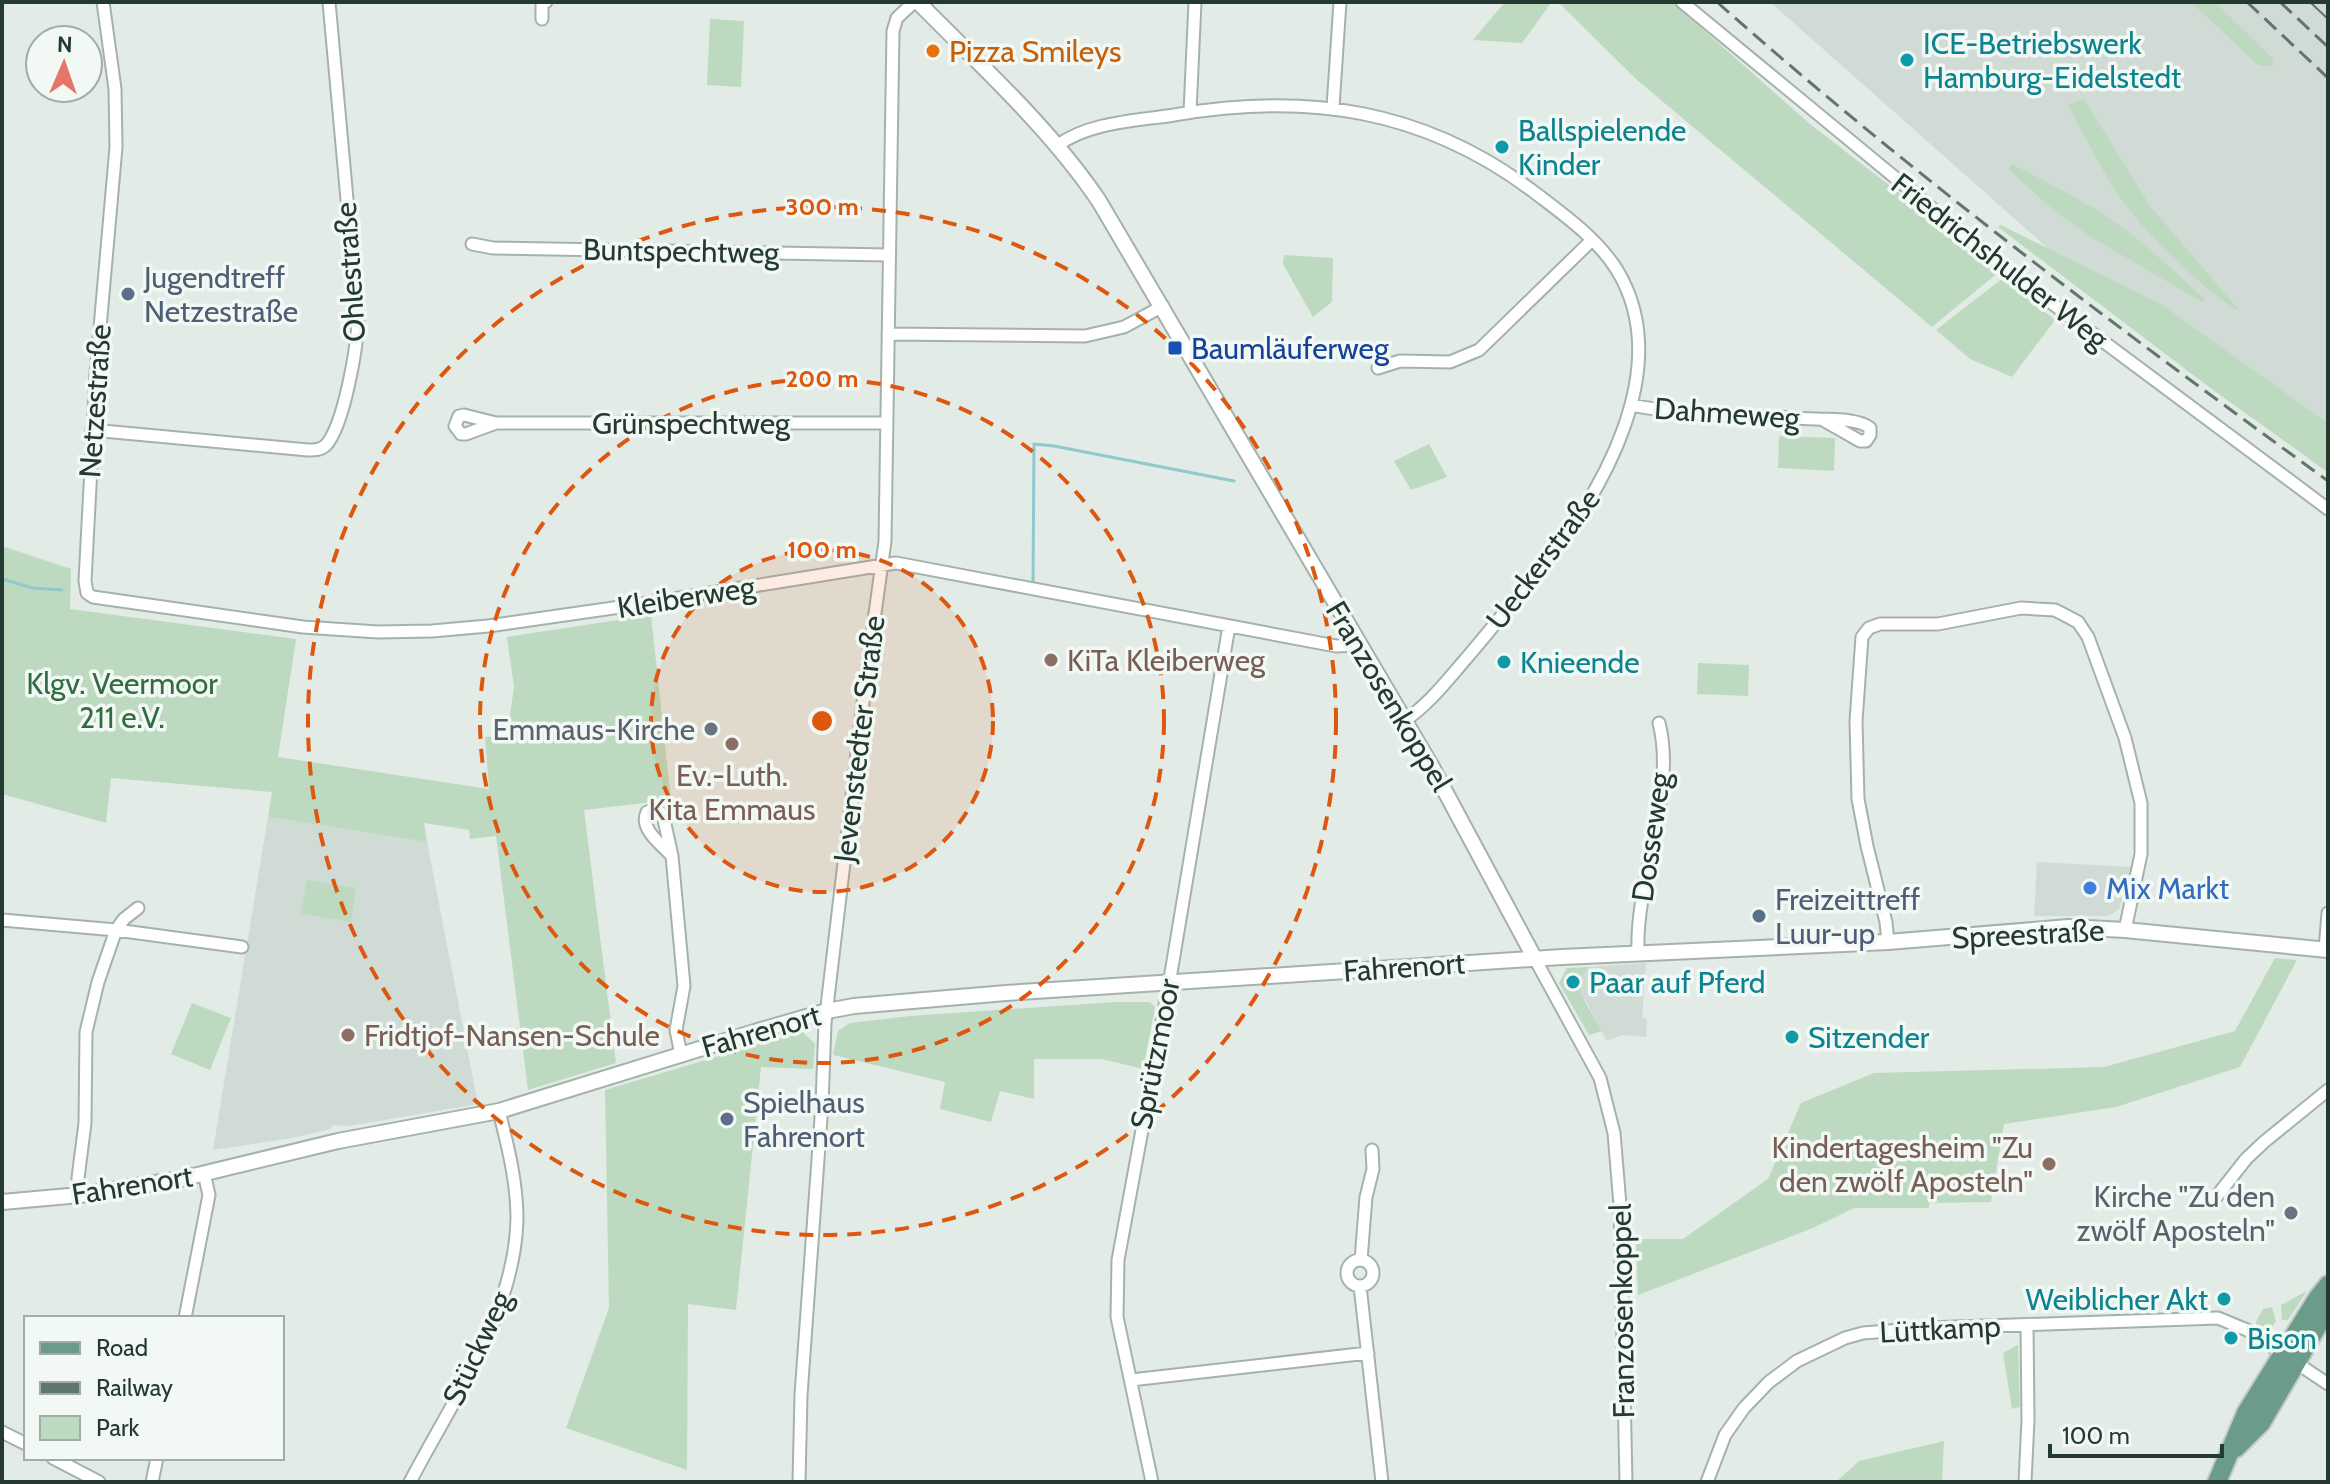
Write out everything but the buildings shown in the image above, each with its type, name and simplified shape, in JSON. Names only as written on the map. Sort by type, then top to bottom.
[{"type":"main road","points":[[2290,1357],[2328,1285]]},
{"type":"main road","points":[[2217,1482],[2246,1413],[2328,1308]]},
{"type":"street","name":"Netzestraße","points":[[101,600],[87,593],[85,581],[92,430],[116,147],[115,89],[103,2]]},
{"type":"street","name":"Ohlestraße","points":[[92,430],[308,450],[321,448],[330,438],[352,371],[358,320],[329,2]]},
{"type":"street","points":[[535,2],[544,2],[542,19]]},
{"type":"street","name":"Franzosenkoppel","points":[[916,2],[1058,145],[1099,201],[1445,791],[1600,1078],[1614,1133],[1620,1205],[1626,1482]]},
{"type":"street","name":"Jevenstedter Straße","points":[[799,1482],[801,1395],[827,1011],[885,541],[893,31],[897,18],[916,2]]},
{"type":"street","points":[[1190,112],[1195,2]]},
{"type":"street","points":[[1333,107],[1340,2]]},
{"type":"street","name":"Friedrichshulder Weg","points":[[1682,2],[2006,269],[2328,509]]},
{"type":"street","name":"Ueckerstraße","points":[[1058,145],[1086,130],[1190,112],[1262,105],[1333,107],[1418,129],[1490,162],[1567,217],[1592,240],[1617,270],[1633,310],[1637,349],[1631,405],[1604,476],[1568,533],[1426,705],[1404,721]]},
{"type":"street","points":[[1378,368],[1400,361],[1450,362],[1479,350],[1592,240]]},
{"type":"street","name":"Buntspechtweg","points":[[472,244],[493,248],[889,255]]},
{"type":"street","points":[[888,334],[1085,336],[1124,327],[1163,306]]},
{"type":"street","name":"Dahmeweg","points":[[1631,405],[1823,420]]},
{"type":"street","name":"Grünspechtweg","points":[[496,423],[886,423]]},
{"type":"street","name":"Kleiberweg","points":[[101,600],[303,627],[378,632],[432,631],[648,603],[896,563],[1336,646],[1360,645]]},
{"type":"street","points":[[1888,942],[1858,799],[1856,721],[1862,637],[1869,628],[1880,624],[1938,624],[2034,607],[2064,613],[2084,629],[2135,773],[2141,803],[2142,836],[2125,930]]},
{"type":"street","name":"Sprützmoor","points":[[1152,1482],[1117,1317],[1118,1260],[1229,626]]},
{"type":"street","name":"Dosseweg","points":[[1638,952],[1639,923],[1662,768],[1663,738],[1659,723]]},
{"type":"street","points":[[672,856],[684,986],[676,1030],[681,1055]]},
{"type":"street","points":[[80,1195],[78,1178],[85,1123],[86,1032],[98,982],[116,930],[138,908]]},
{"type":"street","points":[[2326,950],[2328,913]]},
{"type":"street","points":[[2,920],[116,930],[242,947]]},
{"type":"street","name":"Spreestraße","points":[[1535,959],[1888,942],[2045,928],[2125,930],[2326,950]]},
{"type":"street","name":"Fahrenort","points":[[2,1202],[80,1195],[204,1173],[338,1141],[499,1111],[827,1011],[893,1002],[1535,959]]},
{"type":"street","points":[[2201,1200],[2217,1196],[2238,1168],[2264,1142],[2328,1090]]},
{"type":"street","name":"Stückweg","points":[[410,1482],[483,1344],[500,1308],[509,1279],[517,1220],[515,1189],[499,1111]]},
{"type":"street","points":[[1361,1260],[1366,1197],[1373,1169],[1372,1150]]},
{"type":"street","points":[[185,1316],[209,1195],[204,1173]]},
{"type":"street","points":[[1361,1260],[1370,1264],[1373,1274],[1369,1283],[1360,1286],[1348,1279],[1347,1270],[1352,1262],[1361,1260]]},
{"type":"street","points":[[1360,1286],[1382,1482]]},
{"type":"street","name":"Lüttkamp","points":[[1707,1482],[1725,1435],[1744,1408],[1769,1382],[1789,1366],[1826,1345],[1874,1331],[2218,1318],[2247,1330],[2328,1384]]},
{"type":"street","points":[[2025,1482],[2029,1408],[2027,1325]]},
{"type":"street","points":[[1131,1380],[1368,1353]]},
{"type":"street","points":[[2,1432],[24,1443]]},
{"type":"street","points":[[57,1460],[99,1482]]},
{"type":"street","points":[[152,1482],[157,1460]]},
{"type":"shaded area","points":[[1770,2],[2328,2],[2328,473],[2070,268]]},
{"type":"shaded area","name":"Fridtjof-Nansen-Schule","points":[[268,817],[427,842],[478,1104],[349,1126],[332,1125],[331,1129],[298,1137],[213,1150]]},
{"type":"shaded area","points":[[2037,862],[2131,867],[2119,910],[2107,916],[2034,916]]},
{"type":"shaded area","points":[[1646,963],[1642,1018],[1647,1019],[1646,1037],[1622,1035],[1607,1041],[1581,992],[1581,973],[1589,967]]},
{"type":"green space","points":[[1505,2],[1551,3],[1522,43],[1473,40]]},
{"type":"green space","points":[[1558,2],[1672,2],[1810,124],[2000,271],[1932,327],[1637,80]]},
{"type":"green space","points":[[2191,2],[2215,2],[2273,59],[2273,66],[2259,66]]},
{"type":"green space","points":[[710,19],[744,21],[741,87],[707,85]]},
{"type":"green space","points":[[2084,99],[2150,206],[2238,309],[2186,270],[2124,203],[2068,105]]},
{"type":"green space","points":[[2012,164],[2115,222],[2205,299],[2202,302],[2091,237],[2050,207],[2008,169]]},
{"type":"green space","points":[[2001,225],[2162,305],[2328,423],[2328,472],[2213,390],[1998,227]]},
{"type":"green space","points":[[1284,255],[1333,258],[1332,302],[1313,317],[1283,264]]},
{"type":"green space","points":[[2003,278],[2055,320],[2012,377],[1970,359],[1936,330]]},
{"type":"green space","points":[[1779,436],[1835,438],[1834,471],[1778,468]]},
{"type":"green space","points":[[1429,444],[1447,477],[1411,490],[1394,461]]},
{"type":"green space","name":"Klgv. Veermoor 211 e.V.","points":[[2,546],[71,569],[70,609],[296,639],[278,757],[489,789],[485,737],[507,735],[514,687],[507,637],[651,615],[671,800],[584,810],[616,1063],[528,1090],[496,836],[470,839],[469,830],[424,823],[427,842],[268,817],[272,792],[111,778],[106,823],[2,794]]},
{"type":"green space","points":[[1698,663],[1749,665],[1748,696],[1697,694]]},
{"type":"green space","points":[[307,880],[356,888],[351,922],[301,914]]},
{"type":"green space","points":[[2275,958],[2297,960],[2240,1067],[2116,1107],[2004,1124],[1991,1202],[1929,1203],[1929,1208],[1854,1208],[1813,1228],[1638,1295],[1636,1239],[1683,1239],[1768,1179],[1801,1103],[1874,1073],[2104,1067],[2235,1031]]},
{"type":"green space","points":[[1589,967],[1580,981],[1581,989],[1602,1031],[1589,1035],[1559,983],[1567,968]]},
{"type":"green space","points":[[1115,1002],[1150,1002],[1155,1007],[1143,1069],[1102,1059],[1034,1059],[1034,1099],[1000,1091],[991,1122],[940,1109],[945,1082],[833,1055],[838,1031],[850,1023]]},
{"type":"green space","points":[[192,1003],[231,1018],[210,1070],[171,1054]]},
{"type":"green space","points":[[802,1031],[815,1044],[813,1069],[761,1067],[736,1310],[688,1304],[687,1470],[566,1428],[609,1308],[605,1090]]},
{"type":"green space","points":[[2307,1291],[2288,1320],[2282,1320],[2281,1305]]},
{"type":"green space","points":[[2272,1307],[2276,1322],[2269,1330],[2257,1326],[2263,1309]]},
{"type":"green space","points":[[2018,1345],[2020,1407],[2012,1409],[2003,1353]]},
{"type":"green space","points":[[1944,1441],[1942,1482],[1836,1482],[1859,1461]]},
{"type":"waterway","points":[[1033,586],[1034,444],[1234,481]]},
{"type":"waterway","points":[[2,579],[33,588],[62,590]]},
{"type":"tram line","points":[[2310,2],[2328,19]]},
{"type":"railway","points":[[1717,2],[1940,189],[2328,481]]},
{"type":"railway","points":[[2247,2],[2328,78]]},
{"type":"railway","points":[[2280,2],[2328,47]]},
{"type":"place","name":"Pizza Smileys","points":[[933,51]]},
{"type":"place","name":"ICE-Betriebswerk Hamburg-Eidelstedt","points":[[1907,60]]},
{"type":"place","name":"Ballspielende Kinder","points":[[1502,147]]},
{"type":"place","name":"Jugendtreff Netzestraße","points":[[128,294]]},
{"type":"place","name":"Baumläuferweg","points":[[1175,348]]},
{"type":"place","name":"KiTa Kleiberweg","points":[[1051,660]]},
{"type":"place","name":"Knieende","points":[[1504,662]]},
{"type":"place","name":"Emmaus-Kirche","points":[[711,729]]},
{"type":"place","name":"Ev.-Luth. Kita Emmaus","points":[[732,744]]},
{"type":"place","name":"Mix Markt","points":[[2090,888]]},
{"type":"place","name":"Freizeittreff Luur-up","points":[[1759,916]]},
{"type":"place","name":"Paar auf Pferd","points":[[1573,982]]},
{"type":"place","name":"Fridtjof-Nansen-Schule","points":[[348,1035]]},
{"type":"place","name":"Sitzender","points":[[1792,1037]]},
{"type":"place","name":"Spielhaus Fahrenort","points":[[727,1119]]},
{"type":"place","name":"Kindertagesheim \"Zu den zwölf Aposteln\"","points":[[2049,1164]]},
{"type":"place","name":"Kirche \"Zu den zwölf Aposteln\"","points":[[2291,1213]]},
{"type":"place","name":"Weiblicher Akt","points":[[2224,1299]]},
{"type":"place","name":"Bison","points":[[2231,1338]]}]
